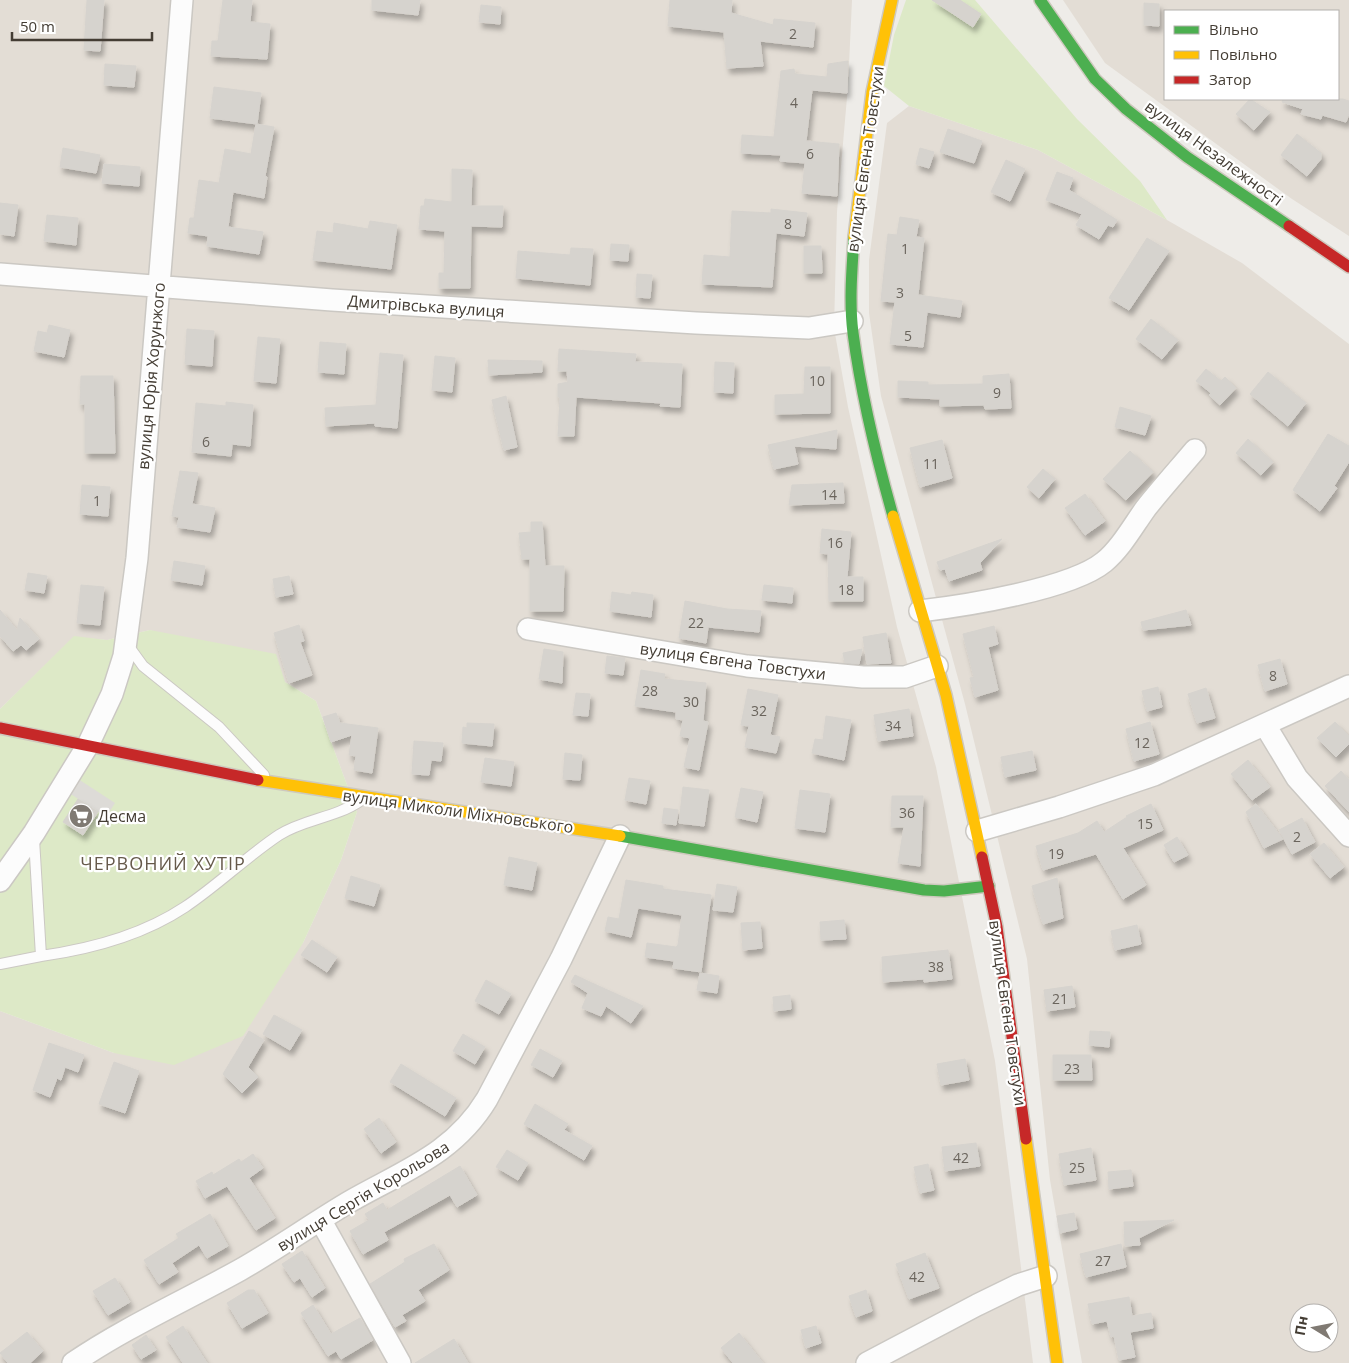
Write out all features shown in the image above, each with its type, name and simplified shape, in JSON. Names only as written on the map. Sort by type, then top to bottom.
[{"type":"street","name":"вулиця Юрія Хорунжого","points":[[88,745],[112,694],[122,666],[127,644],[137,558],[182,0]]},
{"type":"street","name":"вулиця Євгена Товстухи","points":[[892,0],[872,92],[857,198],[851,288],[852,321],[877,458],[954,725],[989,886],[1002,956],[1057,1363]]},
{"type":"street","name":"вулиця Незалежності","points":[[1040,0],[1080,61],[1095,79],[1126,109],[1187,157],[1349,267]]},
{"type":"street","name":"Дмитрівська вулиця","points":[[0,274],[352,301],[716,324],[809,328],[852,321]]},
{"type":"street","points":[[920,611],[1006,596],[1067,580],[1097,567],[1120,545],[1153,500],[1195,450]]},
{"type":"street","name":"вулиця Євгена Товстухи","points":[[528,629],[748,666],[863,677],[905,677],[937,666]]},
{"type":"street","points":[[977,832],[1154,775],[1349,686]]},
{"type":"street","points":[[1265,725],[1297,778],[1349,836]]},
{"type":"street","name":"вулиця Миколи Міхновського","points":[[0,728],[272,783],[620,836],[924,890],[955,890],[989,886]]},
{"type":"street","points":[[0,881],[34,833],[88,745]]},
{"type":"street","name":"вулиця Сергія Корольова","points":[[73,1363],[102,1344],[241,1270],[351,1201],[441,1150],[457,1138],[480,1112],[561,960],[620,836]]},
{"type":"street","points":[[321,1221],[400,1363]]},
{"type":"street","points":[[867,1363],[993,1297],[1026,1281],[1046,1276]]},
{"type":"lane","points":[[127,644],[142,666],[219,727],[272,783]]},
{"type":"lane","points":[[0,964],[86,948],[158,923],[186,906],[280,835],[298,825],[339,813],[365,797]]},
{"type":"lane","points":[[34,833],[41,956]]},
{"type":"shaded area","points":[[0,0],[852,0],[848,86],[837,212],[834,328],[848,407],[897,627],[936,767],[995,1061],[1033,1363],[0,1363],[0,1011],[114,1053],[303,943],[341,860],[357,812],[316,701],[285,682],[150,630],[107,640],[74,637],[0,709]]},
{"type":"shaded area","points":[[1063,0],[1349,0],[1349,236],[1292,199],[1105,63]]},
{"type":"shaded area","points":[[909,106],[1038,150],[1242,263],[1349,344],[1349,1363],[1082,1363],[1050,1180],[1027,959],[965,704],[881,396],[869,313],[869,260],[887,123]]},
{"type":"shaded area","points":[[72,775],[115,803],[106,817],[63,789]]},
{"type":"green space","points":[[906,0],[975,0],[1077,119],[1140,181],[1167,220],[1038,150],[909,106],[884,86],[894,35]]},
{"type":"green space","points":[[150,630],[276,654],[285,682],[316,701],[357,812],[341,860],[303,943],[243,1036],[174,1065],[114,1053],[0,1011],[0,709],[74,636],[107,640]]},
{"type":"building","points":[[87,0],[104,0],[100,51],[84,50]]},
{"type":"building","points":[[223,0],[252,0],[250,22],[270,24],[267,59],[211,56],[212,41],[218,41]]},
{"type":"building","points":[[372,0],[420,0],[418,15],[372,10]]},
{"type":"building","points":[[670,0],[732,0],[731,13],[773,25],[774,19],[815,23],[813,47],[760,41],[763,66],[727,68],[724,32],[668,26]]},
{"type":"building","points":[[932,0],[960,0],[981,14],[973,27]]},
{"type":"building","points":[[1144,3],[1159,4],[1159,26],[1144,25]]},
{"type":"building","points":[[481,5],[501,7],[500,24],[479,22]]},
{"type":"building","points":[[848,61],[847,93],[812,90],[806,141],[839,144],[837,196],[802,193],[805,163],[780,161],[781,155],[741,153],[742,135],[774,137],[781,71],[794,69],[795,74],[827,77],[828,64]]},
{"type":"building","points":[[105,64],[136,66],[134,87],[104,85]]},
{"type":"building","points":[[214,87],[261,93],[257,124],[210,118]]},
{"type":"building","points":[[1343,99],[1349,101],[1349,114],[1346,122],[1322,115],[1321,119],[1301,114],[1303,109],[1282,102],[1283,100]]},
{"type":"building","points":[[1249,100],[1270,112],[1254,130],[1236,114]]},
{"type":"building","points":[[256,124],[274,127],[265,176],[267,177],[264,198],[233,192],[228,227],[263,232],[259,254],[207,246],[208,236],[188,233],[190,218],[194,218],[199,180],[219,183],[225,149],[251,154]]},
{"type":"building","points":[[948,129],[982,141],[974,163],[940,152]]},
{"type":"building","points":[[1297,134],[1321,153],[1321,159],[1307,176],[1281,155]]},
{"type":"building","points":[[63,148],[100,155],[96,173],[60,167]]},
{"type":"building","points":[[920,148],[934,152],[929,168],[916,164]]},
{"type":"building","points":[[1006,160],[1025,169],[1010,201],[991,192]]},
{"type":"building","points":[[104,164],[140,167],[139,186],[102,183]]},
{"type":"building","points":[[452,169],[472,170],[471,206],[503,206],[502,227],[471,226],[470,288],[439,288],[439,273],[444,273],[445,231],[419,229],[421,206],[424,206],[425,199],[452,202]]},
{"type":"building","points":[[1057,172],[1073,178],[1069,190],[1117,220],[1113,227],[1108,225],[1099,239],[1076,225],[1082,214],[1046,200]]},
{"type":"building","points":[[0,203],[18,205],[14,236],[0,234]]},
{"type":"building","points":[[771,209],[807,213],[804,236],[776,233],[772,287],[702,284],[704,255],[730,257],[732,211],[771,213]]},
{"type":"building","points":[[47,215],[78,218],[76,245],[44,241]]},
{"type":"building","points":[[900,217],[919,220],[916,237],[924,238],[918,295],[962,301],[960,317],[927,312],[923,347],[890,344],[895,302],[881,301],[888,234],[897,235]]},
{"type":"building","points":[[370,221],[397,225],[391,269],[313,260],[317,231],[333,233],[334,223],[368,229]]},
{"type":"building","points":[[1147,238],[1169,251],[1129,310],[1109,298]]},
{"type":"building","points":[[611,244],[629,245],[628,261],[610,260]]},
{"type":"building","points":[[804,246],[821,246],[822,273],[804,273]]},
{"type":"building","points":[[571,248],[593,249],[590,285],[516,278],[518,251],[570,255]]},
{"type":"building","points":[[637,274],[652,275],[650,298],[636,297]]},
{"type":"building","points":[[1151,319],[1178,340],[1162,359],[1136,339]]},
{"type":"building","points":[[49,325],[70,330],[64,357],[34,351],[38,331],[47,333]]},
{"type":"building","points":[[187,329],[214,331],[212,366],[185,364]]},
{"type":"building","points":[[258,337],[280,339],[276,383],[254,381]]},
{"type":"building","points":[[320,342],[346,344],[344,374],[318,372]]},
{"type":"building","points":[[559,349],[636,354],[635,362],[682,364],[680,407],[660,406],[661,403],[576,397],[574,436],[558,436],[560,397],[558,397],[558,384],[568,382],[567,371],[558,371]]},
{"type":"building","points":[[380,353],[403,355],[397,428],[375,426],[375,423],[326,426],[325,408],[376,405]]},
{"type":"building","points":[[435,356],[455,358],[452,392],[432,390]]},
{"type":"building","points":[[488,360],[542,361],[542,372],[489,375]]},
{"type":"building","points":[[715,362],[734,363],[733,393],[714,392]]},
{"type":"building","points":[[805,367],[830,367],[830,413],[775,414],[775,395],[804,394]]},
{"type":"building","points":[[1206,369],[1221,381],[1225,377],[1236,388],[1220,405],[1209,395],[1211,393],[1196,381]]},
{"type":"building","points":[[1268,372],[1306,403],[1288,426],[1250,394]]},
{"type":"building","points":[[1009,374],[1011,408],[985,409],[984,405],[940,406],[940,399],[898,397],[898,381],[928,382],[928,385],[983,384],[983,376]]},
{"type":"building","points":[[81,376],[113,376],[115,453],[85,453],[85,404],[80,404]]},
{"type":"building","points":[[506,396],[517,447],[504,450],[492,400]]},
{"type":"building","points":[[226,402],[253,405],[250,446],[232,444],[231,456],[192,452],[196,403],[226,406]]},
{"type":"building","points":[[1120,407],[1151,416],[1145,435],[1115,427]]},
{"type":"building","points":[[837,430],[836,449],[794,446],[798,464],[774,469],[768,445]]},
{"type":"building","points":[[1328,434],[1349,446],[1349,462],[1334,486],[1337,488],[1320,511],[1293,490]]},
{"type":"building","points":[[1248,439],[1273,462],[1261,475],[1236,453]]},
{"type":"building","points":[[942,440],[952,478],[920,487],[910,448]]},
{"type":"building","points":[[1130,451],[1153,472],[1126,500],[1103,479]]},
{"type":"building","points":[[1043,469],[1055,479],[1039,498],[1027,487]]},
{"type":"building","points":[[180,471],[198,473],[192,504],[215,508],[210,532],[177,527],[179,517],[172,516]]},
{"type":"building","points":[[843,483],[844,503],[789,505],[792,485]]},
{"type":"building","points":[[82,485],[110,487],[108,516],[80,514]]},
{"type":"building","points":[[1085,494],[1105,521],[1085,535],[1065,508]]},
{"type":"building","points":[[531,522],[542,522],[545,566],[564,566],[563,611],[530,611],[530,559],[522,559],[519,533],[531,532]]},
{"type":"building","points":[[822,529],[851,532],[847,577],[863,577],[863,601],[829,601],[828,554],[820,553]]},
{"type":"building","points":[[1002,539],[980,563],[982,570],[949,581],[945,569],[940,570],[937,562]]},
{"type":"building","points":[[174,561],[205,566],[202,585],[171,580]]},
{"type":"building","points":[[28,573],[47,576],[44,593],[25,590]]},
{"type":"building","points":[[289,576],[293,594],[276,597],[273,579]]},
{"type":"building","points":[[81,585],[104,587],[100,625],[77,623]]},
{"type":"building","points":[[764,585],[793,588],[792,603],[762,600]]},
{"type":"building","points":[[612,592],[631,595],[632,592],[653,595],[651,617],[610,611]]},
{"type":"building","points":[[685,601],[727,609],[761,611],[759,632],[708,627],[706,643],[679,638]]},
{"type":"building","points":[[0,610],[17,630],[20,618],[39,639],[26,650],[21,645],[13,651],[0,636]]},
{"type":"building","points":[[1186,610],[1191,625],[1143,630],[1141,622]]},
{"type":"building","points":[[299,625],[304,641],[300,642],[312,675],[289,683],[274,633]]},
{"type":"building","points":[[994,626],[998,644],[988,647],[998,690],[975,697],[970,678],[974,677],[963,634]]},
{"type":"building","points":[[886,633],[891,663],[867,664],[863,637]]},
{"type":"building","points":[[544,649],[563,652],[562,683],[539,679]]},
{"type":"building","points":[[862,649],[859,664],[845,663],[843,653]]},
{"type":"building","points":[[607,656],[625,658],[623,675],[605,673]]},
{"type":"building","points":[[1280,659],[1287,684],[1265,691],[1258,665]]},
{"type":"building","points":[[641,670],[665,674],[664,679],[706,683],[703,721],[708,722],[699,770],[684,767],[690,738],[680,736],[683,720],[676,719],[676,712],[635,706]]},
{"type":"building","points":[[1158,687],[1162,707],[1147,711],[1142,691]]},
{"type":"building","points":[[1206,688],[1215,718],[1197,723],[1188,694]]},
{"type":"building","points":[[748,689],[778,695],[770,735],[780,737],[776,753],[745,747],[749,726],[741,725]]},
{"type":"building","points":[[576,693],[590,694],[588,716],[573,715]]},
{"type":"building","points":[[909,709],[913,736],[878,741],[874,715]]},
{"type":"building","points":[[336,713],[340,723],[378,728],[372,773],[354,770],[356,756],[349,755],[352,735],[331,742],[323,717]]},
{"type":"building","points":[[826,716],[851,720],[844,760],[812,753],[815,739],[823,740]]},
{"type":"building","points":[[1150,722],[1159,754],[1134,761],[1126,729]]},
{"type":"building","points":[[1335,722],[1349,736],[1349,744],[1336,757],[1317,738]]},
{"type":"building","points":[[467,723],[494,724],[492,746],[462,743],[463,727],[467,728]]},
{"type":"building","points":[[414,741],[443,743],[441,761],[431,760],[429,775],[412,774]]},
{"type":"building","points":[[1032,751],[1036,770],[1005,777],[1001,757]]},
{"type":"building","points":[[565,753],[582,755],[580,780],[563,779]]},
{"type":"building","points":[[485,758],[514,762],[511,786],[481,782]]},
{"type":"building","points":[[1248,760],[1270,787],[1252,800],[1231,774]]},
{"type":"building","points":[[1341,771],[1349,780],[1349,812],[1325,786]]},
{"type":"building","points":[[629,778],[650,781],[646,804],[625,800]]},
{"type":"building","points":[[683,787],[709,790],[704,826],[679,823]]},
{"type":"building","points":[[741,788],[763,792],[757,822],[735,817]]},
{"type":"building","points":[[800,790],[830,794],[825,832],[795,828]]},
{"type":"building","points":[[892,796],[923,796],[920,866],[898,863],[904,827],[891,827]]},
{"type":"building","points":[[78,799],[98,812],[83,835],[63,822]]},
{"type":"building","points":[[1151,804],[1163,830],[1123,848],[1146,885],[1123,899],[1096,854],[1043,870],[1036,846],[1078,833],[1097,821],[1104,832],[1126,816]]},
{"type":"building","points":[[1256,804],[1283,839],[1264,848],[1246,812]]},
{"type":"building","points":[[664,808],[678,810],[676,825],[662,823]]},
{"type":"building","points":[[1302,818],[1315,842],[1292,854],[1279,830]]},
{"type":"building","points":[[1177,837],[1188,855],[1174,862],[1164,845]]},
{"type":"building","points":[[1324,843],[1344,867],[1330,878],[1310,854]]},
{"type":"building","points":[[509,857],[537,863],[532,890],[504,885]]},
{"type":"building","points":[[351,876],[380,885],[374,906],[345,898]]},
{"type":"building","points":[[1057,878],[1063,918],[1043,924],[1032,886]]},
{"type":"building","points":[[626,880],[663,886],[663,889],[711,895],[701,972],[673,968],[674,961],[645,957],[647,943],[676,947],[678,945],[682,915],[638,908],[631,937],[605,931],[608,917],[619,919]]},
{"type":"building","points":[[717,884],[737,887],[733,912],[713,910]]},
{"type":"building","points":[[844,920],[846,939],[821,940],[820,922]]},
{"type":"building","points":[[760,922],[762,948],[743,950],[741,923]]},
{"type":"building","points":[[1137,925],[1141,944],[1115,950],[1111,931]]},
{"type":"building","points":[[312,940],[337,957],[327,972],[301,955]]},
{"type":"building","points":[[948,950],[952,979],[924,982],[924,979],[883,982],[882,957]]},
{"type":"building","points":[[700,973],[719,976],[717,993],[697,990]]},
{"type":"building","points":[[575,975],[643,1006],[631,1023],[606,1006],[601,1016],[582,1008],[588,993],[571,982]]},
{"type":"building","points":[[486,980],[511,994],[499,1014],[475,1001]]},
{"type":"building","points":[[1072,986],[1075,1007],[1047,1011],[1044,990]]},
{"type":"building","points":[[790,995],[791,1009],[774,1011],[773,997]]},
{"type":"building","points":[[274,1015],[302,1030],[290,1050],[263,1034]]},
{"type":"building","points":[[249,1031],[264,1040],[248,1067],[258,1077],[242,1093],[223,1074]]},
{"type":"building","points":[[1090,1031],[1110,1032],[1109,1047],[1089,1045]]},
{"type":"building","points":[[463,1034],[485,1047],[475,1064],[453,1051]]},
{"type":"building","points":[[49,1043],[84,1055],[78,1072],[65,1067],[61,1080],[57,1078],[50,1097],[33,1090]]},
{"type":"building","points":[[540,1049],[562,1061],[553,1077],[531,1065]]},
{"type":"building","points":[[1053,1055],[1091,1055],[1092,1080],[1053,1080]]},
{"type":"building","points":[[965,1059],[969,1080],[941,1085],[937,1064]]},
{"type":"building","points":[[114,1062],[139,1071],[125,1113],[99,1104]]},
{"type":"building","points":[[401,1064],[456,1098],[445,1116],[390,1082]]},
{"type":"building","points":[[535,1104],[568,1124],[564,1130],[592,1146],[584,1160],[524,1124]]},
{"type":"building","points":[[379,1118],[396,1142],[381,1153],[364,1129]]},
{"type":"building","points":[[976,1143],[980,1166],[945,1171],[942,1147]]},
{"type":"building","points":[[1091,1148],[1096,1180],[1064,1185],[1059,1154]]},
{"type":"building","points":[[507,1150],[528,1163],[518,1180],[496,1167]]},
{"type":"building","points":[[253,1154],[263,1168],[249,1178],[275,1218],[256,1230],[227,1186],[205,1198],[196,1181],[212,1172],[213,1175],[239,1159],[241,1162]]},
{"type":"building","points":[[928,1164],[934,1190],[920,1193],[914,1167]]},
{"type":"building","points":[[460,1166],[477,1195],[457,1207],[450,1195],[384,1232],[388,1240],[363,1254],[350,1231],[369,1220],[365,1214],[383,1203],[387,1210]]},
{"type":"building","points":[[1131,1170],[1133,1186],[1109,1189],[1108,1172]]},
{"type":"building","points":[[1074,1213],[1077,1229],[1060,1233],[1057,1216]]},
{"type":"building","points":[[210,1214],[228,1246],[207,1258],[199,1245],[172,1263],[178,1272],[159,1284],[144,1260],[179,1238],[176,1234]]},
{"type":"building","points":[[1174,1220],[1139,1238],[1140,1245],[1125,1246],[1124,1222]]},
{"type":"building","points":[[434,1244],[449,1270],[418,1290],[425,1301],[402,1315],[406,1321],[395,1327],[370,1284],[405,1262],[404,1259]]},
{"type":"building","points":[[1121,1244],[1126,1267],[1086,1277],[1080,1254]]},
{"type":"building","points":[[302,1251],[325,1288],[312,1297],[300,1278],[294,1282],[282,1264]]},
{"type":"building","points":[[925,1253],[939,1288],[909,1299],[896,1264]]},
{"type":"building","points":[[115,1278],[130,1302],[108,1315],[93,1291]]},
{"type":"building","points":[[248,1290],[254,1290],[268,1313],[242,1328],[227,1303]]},
{"type":"building","points":[[866,1290],[872,1311],[856,1317],[849,1296]]},
{"type":"building","points":[[1129,1297],[1132,1316],[1151,1313],[1153,1328],[1130,1332],[1135,1357],[1119,1360],[1114,1336],[1111,1337],[1107,1321],[1092,1324],[1088,1304]]},
{"type":"building","points":[[313,1305],[331,1334],[360,1318],[373,1340],[341,1359],[336,1351],[328,1356],[301,1313]]},
{"type":"building","points":[[183,1326],[207,1363],[183,1363],[166,1337]]},
{"type":"building","points":[[816,1326],[821,1343],[806,1348],[801,1330]]},
{"type":"building","points":[[27,1332],[43,1351],[30,1363],[8,1363],[0,1353]]},
{"type":"building","points":[[739,1333],[763,1363],[733,1363],[721,1348]]},
{"type":"building","points":[[146,1335],[156,1350],[141,1359],[132,1345]]},
{"type":"building","points":[[454,1339],[468,1363],[415,1363]]},
{"type":"traffic: fast","points":[[1040,0],[1095,79],[1126,109],[1187,157],[1289,226]]},
{"type":"traffic: fast","points":[[854,237],[851,297],[853,333],[870,425],[893,516]]},
{"type":"traffic: fast","points":[[620,836],[924,890],[944,891],[989,886]]},
{"type":"traffic: slow","points":[[854,237],[872,92],[892,0]]},
{"type":"traffic: slow","points":[[893,516],[946,695],[982,857]]},
{"type":"traffic: slow","points":[[258,780],[620,836]]},
{"type":"traffic: slow","points":[[1026,1139],[1057,1363]]},
{"type":"traffic: jam","points":[[1289,226],[1349,267]]},
{"type":"traffic: jam","points":[[0,728],[258,780]]},
{"type":"traffic: jam","points":[[982,857],[997,927],[1026,1139]]},
{"type":"place","name":"Десма","points":[[81,816]]},
{"type":"district","name":"ЧЕРВОНИЙ ХУТІР","points":[[163,863]]}]
